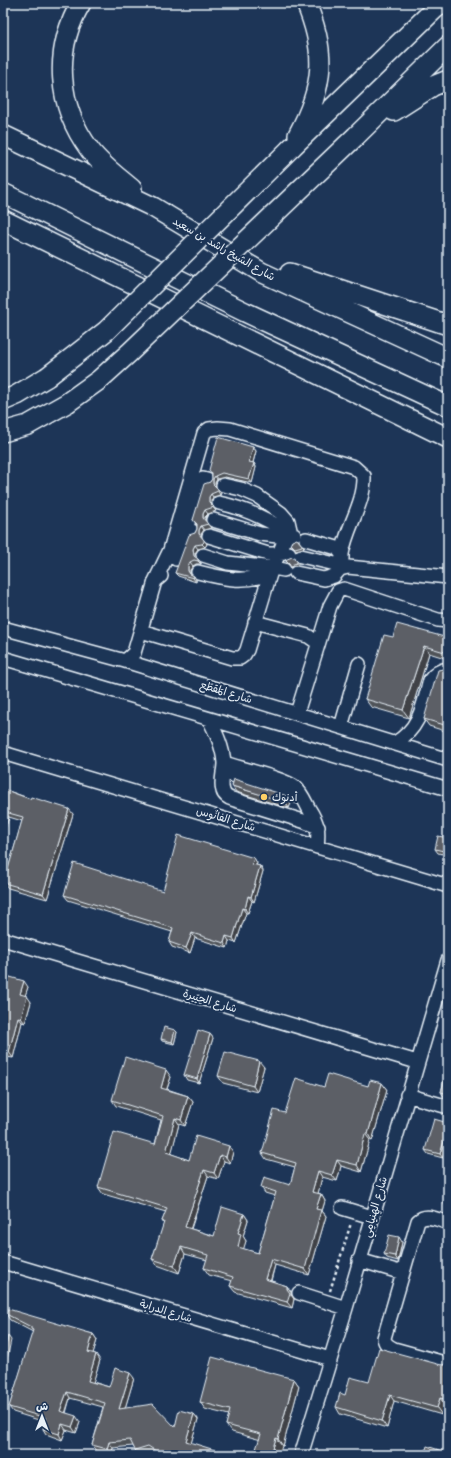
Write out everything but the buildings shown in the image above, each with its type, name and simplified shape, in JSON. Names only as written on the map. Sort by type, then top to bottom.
[{"type":"highway","points":[[81,3],[70,26],[64,47],[62,69],[63,91],[69,112],[78,132],[90,150],[153,207]]},
{"type":"highway","points":[[291,148],[306,121],[315,97],[320,73],[320,48],[315,24],[306,3]]},
{"type":"highway","points":[[3,401],[17,395],[47,377],[106,331],[291,148],[441,3]]},
{"type":"highway","points":[[3,432],[28,425],[67,403],[99,380],[130,353],[448,46]]},
{"type":"highway","points":[[356,136],[433,86],[448,80]]},
{"type":"highway","name":"شارع الشيخ راشد بن سعيد","points":[[3,135],[153,207],[261,272],[448,358]]},
{"type":"highway","points":[[3,193],[245,312],[448,406]]},
{"type":"highway","points":[[3,220],[448,438]]},
{"type":"highway","points":[[261,272],[280,271],[291,274],[448,325]]},
{"type":"street","points":[[125,662],[134,653],[155,581],[170,550],[204,433],[209,428],[218,428],[245,433],[354,467],[364,476],[362,493],[351,528],[344,543],[342,554],[344,562],[348,567]]},
{"type":"street","points":[[155,581],[177,566],[194,514],[198,499],[200,481],[203,479],[207,480]]},
{"type":"street","points":[[141,631],[232,658],[240,658],[244,656],[255,622],[290,554],[294,536],[288,521],[281,513],[257,496],[240,489],[223,485]]},
{"type":"street","points":[[218,503],[238,507],[281,527],[294,536]]},
{"type":"street","points":[[213,520],[260,534],[294,536],[337,548],[342,554]]},
{"type":"street","points":[[209,536],[268,554],[290,554],[348,567],[448,577]]},
{"type":"street","points":[[203,555],[228,563],[324,579],[334,576],[340,569],[348,567]]},
{"type":"street","points":[[198,572],[230,580],[256,579],[281,571]]},
{"type":"street","points":[[297,713],[330,606],[338,591],[344,589],[438,620],[448,621]]},
{"type":"street","points":[[255,622],[308,636],[318,643]]},
{"type":"street","name":"شارع المَقطَع","points":[[3,628],[125,662],[297,713],[448,760]]},
{"type":"street","points":[[3,658],[448,789]]},
{"type":"street","points":[[341,727],[359,664]]},
{"type":"street","points":[[395,743],[412,728],[428,710],[430,680],[437,672],[448,669]]},
{"type":"street","points":[[210,719],[220,742],[224,768],[223,792],[228,798],[318,827]]},
{"type":"street","name":"شارع الفانُوس","points":[[3,753],[448,886]]},
{"type":"street","points":[[224,768],[287,783],[297,789],[304,798],[317,822],[317,847]]},
{"type":"street","name":"شارع الحِيَيرة","points":[[3,939],[417,1062]]},
{"type":"street","name":"شارع الهِنيامِي","points":[[302,1455],[448,960]]},
{"type":"street","points":[[408,1095],[448,1107]]},
{"type":"street","points":[[348,1210],[372,1217]]},
{"type":"street","points":[[448,1223],[432,1218],[421,1218],[416,1226],[385,1333],[385,1343],[388,1347],[448,1364]]},
{"type":"street","points":[[360,1260],[403,1273]]},
{"type":"street","name":"شارع الدرابة","points":[[3,1262],[330,1360]]},
{"type":"street","points":[[299,1292],[346,1308]]},
{"type":"path","points":[[326,1302],[348,1210]]},
{"type":"place","name":"أدنوك","points":[[264,797]]}]
